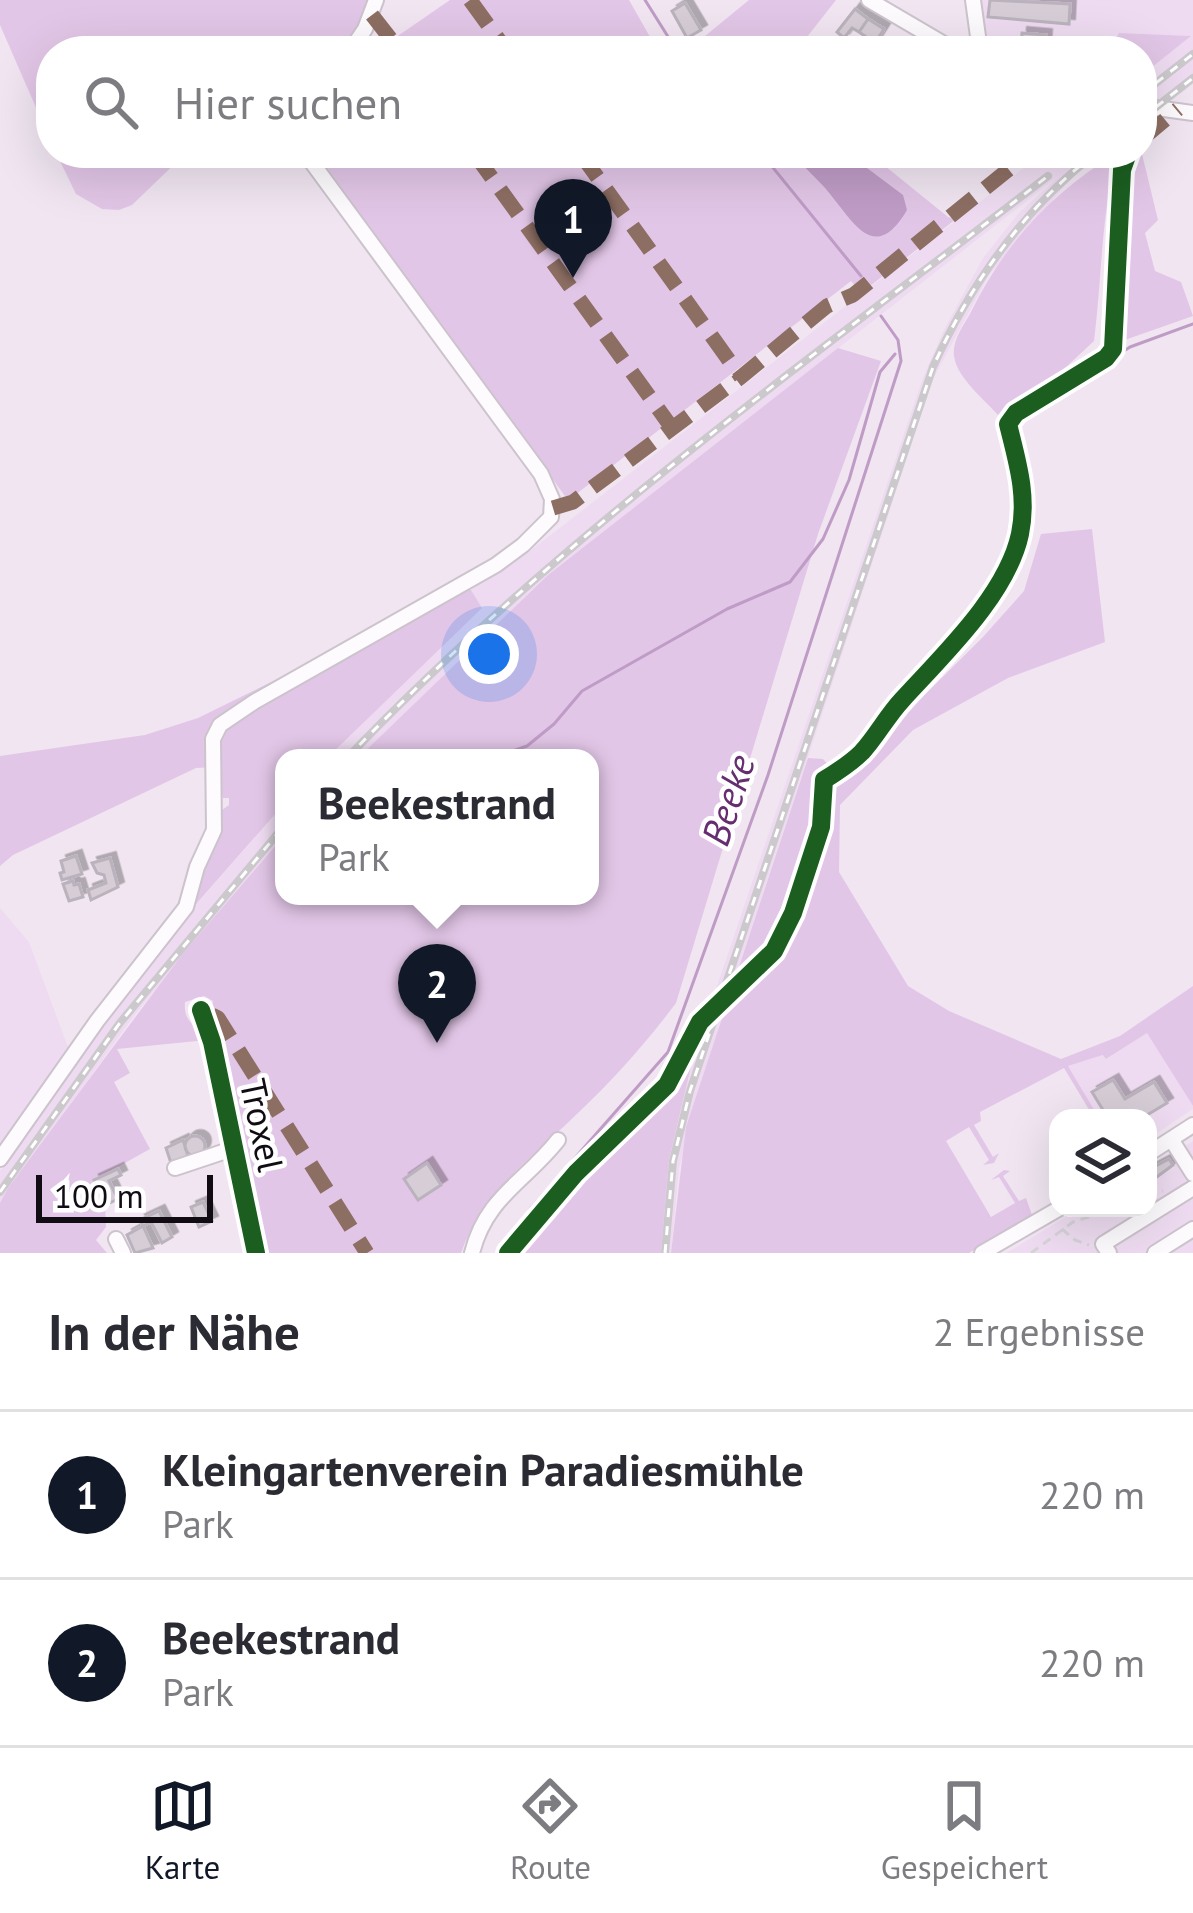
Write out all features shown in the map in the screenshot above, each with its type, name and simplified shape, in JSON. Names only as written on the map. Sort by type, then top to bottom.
[{"type":"street","points":[[360,36],[376,0]]},
{"type":"street","points":[[869,0],[930,36]]},
{"type":"street","points":[[973,0],[978,36]]},
{"type":"street","points":[[1157,108],[1193,113]]},
{"type":"street","points":[[0,1159],[97,1021],[186,907],[196,867],[214,830],[212,748],[220,725],[496,566],[551,518],[552,499],[541,474],[316,168]]},
{"type":"street","name":"Troxel","points":[[201,1010],[212,1042],[256,1253]]},
{"type":"street","points":[[1157,1148],[1193,1125]]},
{"type":"street","points":[[1171,1139],[1193,1174]]},
{"type":"street","points":[[472,1253],[489,1210],[558,1140]]},
{"type":"street","name":"Troxel","points":[[175,1168],[232,1149]]},
{"type":"street","points":[[1106,1249],[1193,1188]]},
{"type":"street","points":[[994,1250],[1049,1215]]},
{"type":"street","points":[[1155,1253],[1193,1229]]},
{"type":"path","points":[[1031,1253],[1062,1229],[1093,1217]]},
{"type":"path","points":[[1062,1229],[1075,1240],[1106,1249]]},
{"type":"path","points":[[1045,1245],[1050,1253]]},
{"type":"shaded area","points":[[0,0],[370,0],[353,36],[36,36],[36,108],[0,25]]},
{"type":"shaded area","points":[[450,0],[629,0],[649,36],[398,36]]},
{"type":"shaded area","points":[[749,0],[836,0],[808,36],[705,36]]},
{"type":"shaded area","points":[[979,0],[1193,0],[1193,84],[1157,112],[1157,63],[1189,36],[984,36]]},
{"type":"shaded area","points":[[1119,33],[1191,36],[1157,63],[1157,36]]},
{"type":"shaded area","points":[[63,168],[170,168],[132,205],[119,210],[102,209],[76,194]]},
{"type":"shaded area","points":[[326,168],[806,168],[827,190],[847,168],[888,168],[956,219],[861,293],[851,281],[575,495],[565,496]]},
{"type":"shaded area","points":[[806,168],[867,168],[903,195],[907,210],[895,227],[873,236],[853,223]]},
{"type":"shaded area","points":[[1024,168],[1083,168],[989,275],[933,379],[718,1029],[679,1168],[671,1253],[661,1253],[669,1160],[694,1054],[923,378],[983,258],[1018,214],[1061,174],[548,575],[367,749],[336,749],[481,608],[471,590],[530,551]]},
{"type":"shaded area","points":[[1114,168],[1094,341],[1051,381],[998,415],[956,364],[959,334],[1014,243],[1050,203],[1093,169]]},
{"type":"shaded area","points":[[1145,168],[1158,220],[1145,233],[1155,271],[1181,282],[1193,316],[1119,342],[1129,171]]},
{"type":"shaded area","points":[[838,348],[881,361],[818,534],[676,1003],[617,1074],[495,1193],[461,1253],[260,1253],[210,1016],[213,1001],[204,996],[185,1002],[185,1009],[207,1040],[117,1049],[130,1073],[114,1082],[150,1149],[94,1180],[105,1205],[106,1227],[96,1240],[107,1253],[0,1253],[0,1203],[8,1188],[184,952],[275,846],[275,905],[599,905],[599,749],[367,749],[548,575]]},
{"type":"shaded area","points":[[1092,529],[1105,642],[1008,678],[913,730],[840,805],[839,872],[908,986],[949,1011],[1061,1059],[1120,1036],[1193,986],[1193,1106],[1147,1033],[1106,1059],[1103,1055],[1068,1066],[1094,1109],[1089,1109],[1064,1068],[980,1112],[981,1121],[974,1125],[993,1157],[999,1153],[994,1163],[983,1165],[989,1160],[969,1127],[946,1141],[991,1217],[1015,1203],[999,1177],[991,1180],[1004,1170],[1010,1171],[1003,1176],[1019,1201],[1026,1198],[1032,1215],[969,1253],[671,1253],[686,1127],[808,758],[823,759],[841,778],[1024,591],[1041,534]]},
{"type":"shaded area","points":[[453,582],[471,590],[482,608],[336,749],[275,749],[275,814],[190,911],[219,812],[229,805],[216,767],[196,768],[13,855],[0,866],[0,756],[145,735],[198,718],[328,654]]},
{"type":"shaded area","points":[[275,814],[275,847],[136,1013],[0,1203],[0,1171],[162,944]]},
{"type":"shaded area","points":[[0,908],[29,942],[69,1050],[0,1145]]},
{"type":"shaded area","points":[[1148,1032],[1193,1109],[1157,1133],[1157,1109],[1094,1109],[1068,1066],[1104,1055],[1107,1059]]},
{"type":"shaded area","points":[[688,1053],[694,1054],[669,1160],[661,1253],[512,1253],[574,1181],[671,1086]]},
{"type":"shaded area","points":[[1193,1141],[1193,1253],[1006,1253],[1066,1217],[1157,1217],[1157,1164]]},
{"type":"building","points":[[990,0],[1070,4],[1069,24],[988,17]]},
{"type":"building","points":[[685,3],[701,30],[686,36],[672,11]]},
{"type":"building","points":[[855,9],[868,19],[859,32],[852,28],[842,36],[837,32]]},
{"type":"building","points":[[868,19],[884,29],[880,36],[859,32]]},
{"type":"building","points":[[76,856],[82,874],[62,880],[61,861]]},
{"type":"building","points":[[110,858],[118,887],[91,900],[88,890],[106,883],[92,863]]},
{"type":"building","points":[[73,881],[83,897],[69,901],[63,884]]},
{"type":"building","points":[[1113,1080],[1125,1099],[1154,1082],[1167,1103],[1157,1109],[1102,1109],[1092,1092]]},
{"type":"building","points":[[195,1136],[205,1146],[195,1156],[185,1146]]},
{"type":"building","points":[[183,1140],[188,1156],[171,1163],[166,1148]]},
{"type":"building","points":[[1169,1159],[1173,1165],[1157,1177],[1157,1165]]},
{"type":"building","points":[[427,1163],[441,1185],[418,1200],[404,1179]]},
{"type":"building","points":[[118,1169],[121,1175],[109,1181],[118,1199],[105,1205],[94,1180]]},
{"type":"building","points":[[203,1202],[212,1221],[199,1227],[191,1207]]},
{"type":"building","points":[[159,1211],[172,1237],[162,1243],[151,1222],[143,1226],[140,1220]]},
{"type":"building","points":[[143,1226],[153,1248],[135,1253],[127,1235]]},
{"type":"waterway","name":"Beeke","points":[[645,0],[668,36]]},
{"type":"waterway","name":"Beeke","points":[[773,168],[861,276]]},
{"type":"waterway","name":"Beeke","points":[[500,1253],[531,1208],[668,1052],[768,775],[901,361],[898,340],[881,316]]},
{"type":"waterway","points":[[1046,401],[1130,347],[1193,324]]},
{"type":"waterway","points":[[518,749],[554,724],[582,691],[727,609],[790,582],[823,539],[849,480],[880,372],[895,354]]},
{"type":"railway","points":[[1157,82],[1193,54]]},
{"type":"railway","points":[[1157,106],[1193,78]]},
{"type":"railway","points":[[665,1253],[673,1161],[690,1091],[933,367],[964,306],[1001,250],[1078,168]]},
{"type":"railway","points":[[356,749],[511,600],[598,526],[1048,176]]},
{"type":"railway","points":[[0,1192],[119,1024],[275,837]]},
{"type":"marked path","points":[[470,0],[496,36]]},
{"type":"marked path","points":[[372,15],[388,36]]},
{"type":"marked path","points":[[1157,126],[1178,109]]},
{"type":"marked path","points":[[485,168],[672,428]]},
{"type":"marked path","points":[[591,168],[741,377]]},
{"type":"marked path","points":[[553,508],[573,502],[741,377],[827,306],[853,295],[1010,168]]},
{"type":"marked path","points":[[212,1015],[367,1253]]},
{"type":"cycle path","points":[[508,1253],[576,1173],[667,1085],[700,1022],[774,951],[793,913],[821,827],[824,780],[862,752],[1002,579],[1020,534],[1023,506],[1008,424],[1016,413],[1106,358],[1113,349],[1123,168]]},
{"type":"cycle path","points":[[201,1010],[212,1042],[256,1253]]},
{"type":"place","name":"Kleingartenverein Paradiesmühle","points":[[573,278]]},
{"type":"place","name":"Beekestrand","points":[[437,1043]]}]
